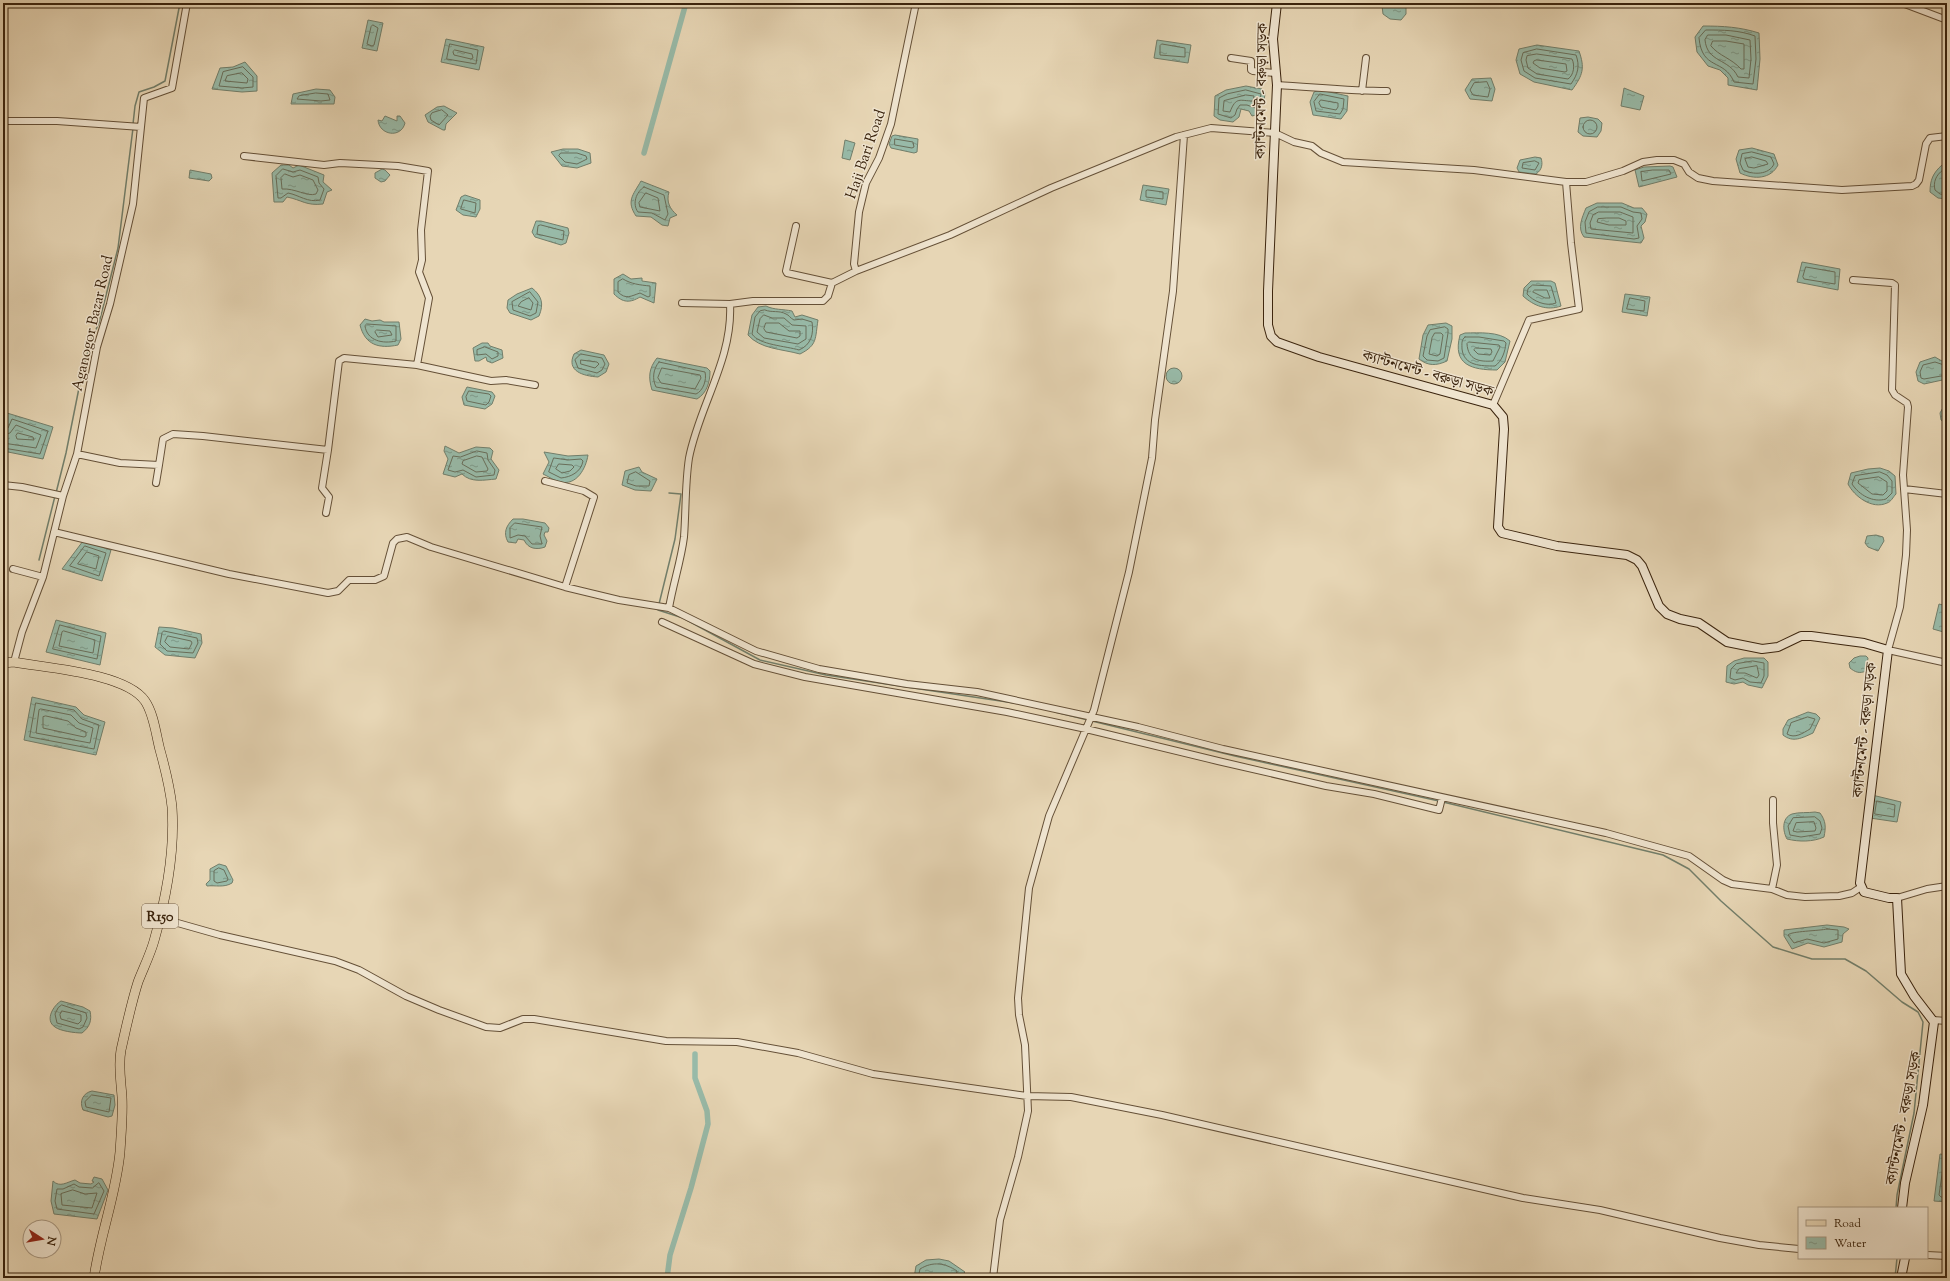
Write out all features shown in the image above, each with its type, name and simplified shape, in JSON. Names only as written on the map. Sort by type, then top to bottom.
[{"type":"main road","name":"ক্যান্টনমেন্ট - বরুড়া সড়ক","points":[[1277,3],[1273,39],[1277,85],[1268,291],[1268,325],[1270,336],[1277,342],[1319,357],[1493,405],[1503,417],[1504,429],[1498,527],[1502,533],[1557,546],[1627,555],[1637,560],[1642,566],[1659,606],[1667,614],[1680,619],[1699,623],[1727,642],[1762,649],[1778,647],[1801,636],[1811,636],[1864,643],[1888,650],[1882,687],[1874,777],[1859,877],[1861,887]]},
{"type":"main road","name":"R150","points":[[3,663],[14,662],[106,678],[133,689],[145,701],[165,768],[172,806],[172,830],[168,874],[160,918],[153,943],[138,984],[121,1050],[119,1067],[122,1098],[120,1152],[112,1202],[102,1233],[94,1278]]},
{"type":"main road","points":[[1861,887],[1864,892],[1869,894],[1897,898],[1901,974],[1914,996],[1933,1020]]},
{"type":"main road","name":"ক্যান্টনমেন্ট - বরুড়া সড়ক","points":[[1902,1207],[1905,1183],[1923,1106],[1934,1025],[1933,1020]]},
{"type":"main road","points":[[1901,1278],[1904,1259]]},
{"type":"street","name":"Aganogor Bazar Road","points":[[14,662],[22,632],[43,577],[54,532],[59,495],[77,454],[97,347],[110,304],[134,204],[139,126],[144,98],[172,88],[187,3]]},
{"type":"street","name":"Haji Bari Road","points":[[856,271],[854,264],[859,212],[866,183],[879,158],[891,124],[916,3]]},
{"type":"street","points":[[1902,3],[1947,20]]},
{"type":"street","points":[[1231,58],[1251,61],[1251,70],[1253,71],[1275,73]]},
{"type":"street","points":[[1362,91],[1366,58]]},
{"type":"street","points":[[1277,85],[1324,87],[1362,91],[1387,91]]},
{"type":"street","points":[[3,121],[57,121],[139,126]]},
{"type":"street","points":[[796,226],[786,271],[787,273],[832,283],[856,271],[950,235],[1051,188],[1184,135],[1211,128],[1275,133],[1294,142],[1312,146],[1321,153],[1343,162],[1474,170],[1566,182],[1592,181],[1623,171],[1643,162],[1674,160],[1684,164],[1689,172],[1698,178],[1713,181],[1842,190],[1912,186],[1916,184],[1919,180],[1926,144],[1930,138],[1947,136]]},
{"type":"street","points":[[993,1278],[1000,1220],[1028,1111],[1025,1045],[1019,1015],[1018,998],[1029,888],[1049,816],[1094,710],[1129,572],[1152,458],[1158,399],[1173,291],[1184,135]]},
{"type":"street","points":[[244,156],[324,165],[340,163],[398,166],[428,171],[421,230],[422,260],[419,272],[429,298],[417,364]]},
{"type":"street","points":[[1493,405],[1529,320],[1579,309],[1571,243],[1566,182]]},
{"type":"street","points":[[1853,280],[1892,283],[1896,288],[1892,379],[1895,395],[1907,403],[1908,407],[1903,475],[1907,530],[1906,555],[1900,607],[1888,650],[1947,662]]},
{"type":"street","points":[[682,303],[730,304],[753,301],[823,301],[828,296],[832,283]]},
{"type":"street","points":[[667,608],[682,553],[689,459],[698,422],[716,379],[725,351],[730,304]]},
{"type":"street","points":[[326,513],[329,497],[322,488],[341,359],[357,358],[417,364],[491,381],[506,380],[535,385]]},
{"type":"street","points":[[156,483],[163,439],[173,434],[227,437],[328,450]]},
{"type":"street","points":[[77,454],[120,463],[159,465]]},
{"type":"street","points":[[545,481],[584,491],[594,497],[564,587]]},
{"type":"street","points":[[3,484],[59,495]]},
{"type":"street","points":[[1904,489],[1947,494]]},
{"type":"street","points":[[54,532],[229,574],[328,593],[338,590],[349,580],[375,580],[384,576],[393,544],[397,539],[407,537],[431,547],[564,587],[619,600],[667,608],[756,651],[819,669],[907,684],[976,692],[1442,799],[1606,833],[1690,856],[1723,880],[1732,884],[1772,889],[1787,895],[1831,896],[1852,893],[1861,887]]},
{"type":"street","points":[[13,569],[43,577]]},
{"type":"street","points":[[662,622],[754,664],[805,677],[1086,727],[1218,762],[1326,786],[1374,794],[1439,810],[1442,799]]},
{"type":"street","points":[[1772,889],[1777,865],[1773,823],[1773,800]]},
{"type":"street","points":[[1897,898],[1927,889],[1947,886]]},
{"type":"street","points":[[160,918],[220,935],[335,961],[359,970],[406,996],[486,1028],[500,1028],[523,1019],[666,1041],[737,1042],[798,1053],[873,1074],[1028,1096],[1071,1097],[1162,1115],[1523,1198],[1600,1210],[1720,1238],[1758,1245],[1798,1249]]},
{"type":"street","points":[[1933,1020],[1947,1021]]},
{"type":"street","points":[[1928,1255],[1947,1256]]},
{"type":"water","points":[[1385,3],[1401,3],[1406,7],[1406,14],[1401,20],[1390,19],[1383,14],[1382,6]]},
{"type":"water","points":[[368,20],[383,23],[377,51],[362,48]]},
{"type":"water","points":[[1703,26],[1731,27],[1759,33],[1760,59],[1757,90],[1728,85],[1728,78],[1720,70],[1708,66],[1697,52],[1695,37]]},
{"type":"water","points":[[446,39],[484,47],[479,70],[441,62]]},
{"type":"water","points":[[1157,40],[1191,45],[1188,63],[1154,58]]},
{"type":"water","points":[[1537,45],[1579,51],[1582,62],[1582,71],[1579,80],[1572,90],[1534,82],[1520,74],[1516,60],[1519,49]]},
{"type":"water","points":[[245,62],[257,76],[257,91],[242,92],[212,89],[220,68],[233,67]]},
{"type":"water","points":[[1491,78],[1495,89],[1492,101],[1470,99],[1465,90],[1472,79]]},
{"type":"water","points":[[1246,86],[1262,89],[1265,93],[1264,102],[1259,109],[1260,114],[1252,116],[1249,111],[1241,109],[1239,117],[1233,122],[1220,120],[1214,116],[1215,96],[1226,90]]},
{"type":"water","points":[[1624,88],[1644,96],[1640,110],[1621,106]]},
{"type":"water","points":[[316,89],[330,90],[335,97],[334,104],[291,104],[293,94]]},
{"type":"water","points":[[1320,90],[1348,96],[1347,111],[1341,119],[1313,115],[1310,102],[1314,92]]},
{"type":"water","points":[[444,106],[457,113],[446,124],[445,130],[443,130],[428,122],[425,115],[437,107]]},
{"type":"water","points":[[385,116],[397,121],[397,116],[400,116],[405,123],[403,128],[395,133],[386,132],[379,125],[378,120],[382,121]]},
{"type":"water","points":[[1588,117],[1598,119],[1602,123],[1601,131],[1597,137],[1583,136],[1578,132],[1580,118]]},
{"type":"water","points":[[895,135],[918,139],[917,152],[914,153],[891,148],[889,144],[892,136]]},
{"type":"water","points":[[845,140],[855,143],[850,160],[842,158]]},
{"type":"water","points":[[1752,148],[1774,154],[1778,165],[1775,170],[1767,176],[1762,177],[1751,177],[1740,173],[1736,159],[1739,150]]},
{"type":"water","points":[[563,149],[578,149],[590,153],[591,163],[577,168],[562,166],[551,152]]},
{"type":"water","points":[[1535,157],[1541,158],[1542,160],[1542,167],[1540,171],[1536,174],[1519,172],[1517,168],[1520,160]]},
{"type":"water","points":[[281,165],[289,165],[293,168],[299,165],[324,175],[323,182],[332,190],[327,192],[323,204],[308,203],[287,197],[283,202],[274,202],[272,173]]},
{"type":"water","points":[[1942,165],[1947,167],[1947,199],[1938,198],[1930,192],[1933,177]]},
{"type":"water","points":[[1644,167],[1673,167],[1677,177],[1639,187],[1635,170]]},
{"type":"water","points":[[382,169],[390,175],[385,181],[381,182],[375,178],[375,173]]},
{"type":"water","points":[[190,170],[211,174],[212,178],[209,181],[189,178]]},
{"type":"water","points":[[641,181],[669,192],[669,205],[677,215],[670,218],[668,226],[662,225],[651,217],[636,216],[633,211],[631,202],[633,194]]},
{"type":"water","points":[[1143,185],[1169,189],[1166,205],[1140,200]]},
{"type":"water","points":[[465,195],[480,200],[480,209],[476,217],[463,215],[456,210],[461,197]]},
{"type":"water","points":[[1597,203],[1622,203],[1634,208],[1642,208],[1647,214],[1645,222],[1641,226],[1644,238],[1641,243],[1584,237],[1581,230],[1583,215],[1586,208]]},
{"type":"water","points":[[536,221],[568,228],[569,233],[566,243],[561,245],[535,237],[532,232]]},
{"type":"water","points":[[1802,262],[1840,269],[1838,290],[1797,282]]},
{"type":"water","points":[[623,274],[631,279],[642,278],[642,281],[656,283],[654,303],[640,297],[627,301],[620,299],[614,294],[614,279]]},
{"type":"water","points":[[1531,281],[1551,281],[1555,283],[1561,306],[1551,308],[1541,307],[1523,296],[1524,288]]},
{"type":"water","points":[[532,288],[540,297],[542,304],[539,316],[531,320],[510,313],[507,308],[508,300],[517,294]]},
{"type":"water","points":[[1625,294],[1650,297],[1647,316],[1622,312]]},
{"type":"water","points":[[766,306],[775,309],[792,311],[795,317],[802,315],[818,320],[816,336],[813,344],[806,351],[800,354],[765,346],[753,340],[748,335],[752,315],[758,307]]},
{"type":"water","points":[[365,319],[372,321],[380,320],[384,322],[399,322],[401,339],[398,345],[379,346],[369,341],[362,332],[360,325]]},
{"type":"water","points":[[1446,323],[1452,326],[1452,339],[1447,361],[1439,364],[1432,364],[1426,363],[1419,359],[1423,335],[1428,325]]},
{"type":"water","points":[[1465,333],[1495,334],[1510,341],[1505,362],[1497,370],[1480,369],[1466,364],[1459,353],[1458,345],[1460,335]]},
{"type":"water","points":[[482,343],[488,343],[490,346],[502,350],[503,358],[492,363],[487,361],[486,357],[479,361],[475,361],[473,348]]},
{"type":"water","points":[[581,350],[604,355],[609,364],[606,372],[598,377],[577,372],[572,365],[572,360],[574,354]]},
{"type":"water","points":[[1935,357],[1947,364],[1947,379],[1924,384],[1918,381],[1916,372],[1920,362]]},
{"type":"water","points":[[657,358],[707,368],[710,371],[709,379],[703,394],[697,399],[652,390],[650,373],[652,365]]},
{"type":"water","points":[[1174,368],[1181,373],[1182,376],[1177,383],[1174,384],[1167,379],[1166,376],[1171,369]]},
{"type":"water","points":[[467,387],[492,392],[495,396],[492,404],[485,409],[464,405],[462,397]]},
{"type":"water","points":[[1945,404],[1947,404],[1947,424],[1941,420],[1940,413]]},
{"type":"water","points":[[7,413],[53,427],[43,459],[3,451],[3,435]]},
{"type":"water","points":[[445,446],[459,453],[476,447],[490,448],[493,451],[491,459],[499,470],[496,479],[474,480],[469,479],[462,474],[455,477],[443,474],[448,459],[444,451]]},
{"type":"water","points":[[544,452],[568,456],[588,455],[580,475],[576,479],[566,483],[553,480],[543,474],[549,462]]},
{"type":"water","points":[[639,467],[642,472],[657,479],[651,491],[635,490],[622,485],[625,471]]},
{"type":"water","points":[[1880,468],[1889,471],[1895,476],[1896,494],[1891,501],[1881,505],[1875,505],[1864,501],[1851,489],[1848,484],[1851,473]]},
{"type":"water","points":[[513,519],[523,519],[545,523],[549,528],[548,532],[545,532],[544,535],[547,541],[545,547],[533,548],[530,547],[524,540],[518,539],[516,543],[508,542],[506,539],[506,530]]},
{"type":"water","points":[[1876,535],[1883,537],[1884,541],[1878,551],[1868,547],[1865,543],[1867,536]]},
{"type":"water","points":[[83,541],[111,550],[102,581],[62,569]]},
{"type":"water","points":[[1939,604],[1947,606],[1947,633],[1933,629]]},
{"type":"water","points":[[56,620],[106,633],[100,665],[46,652]]},
{"type":"water","points":[[159,627],[173,628],[201,634],[202,643],[195,658],[165,655],[155,647]]},
{"type":"water","points":[[1866,656],[1868,658],[1866,671],[1864,672],[1855,671],[1850,668],[1849,663],[1854,658]]},
{"type":"water","points":[[1744,658],[1764,658],[1768,662],[1768,676],[1762,688],[1748,685],[1743,682],[1734,684],[1726,682],[1727,666],[1734,661]]},
{"type":"water","points":[[32,697],[76,707],[84,715],[105,722],[96,755],[24,740]]},
{"type":"water","points":[[1808,712],[1816,714],[1820,718],[1813,733],[1794,739],[1790,739],[1783,735],[1783,729],[1788,720]]},
{"type":"water","points":[[1872,795],[1901,802],[1897,822],[1870,818]]},
{"type":"water","points":[[1794,813],[1820,813],[1824,821],[1824,837],[1806,841],[1787,839],[1784,825],[1788,816]]},
{"type":"water","points":[[219,864],[226,866],[233,880],[232,883],[223,886],[207,886],[206,884],[210,880],[210,869]]},
{"type":"water","points":[[1827,925],[1849,929],[1843,934],[1842,942],[1824,947],[1808,943],[1792,949],[1784,936],[1784,930]]},
{"type":"water","points":[[61,1001],[83,1007],[90,1011],[90,1023],[82,1033],[60,1030],[50,1021],[53,1009]]},
{"type":"water","points":[[92,1091],[114,1095],[115,1105],[112,1116],[108,1117],[83,1110],[81,1104],[83,1098],[86,1094]]},
{"type":"water","points":[[1940,1154],[1947,1155],[1947,1202],[1934,1201]]},
{"type":"water","points":[[94,1177],[102,1179],[108,1190],[97,1219],[54,1214],[51,1201],[53,1181],[61,1184],[75,1180],[80,1183],[91,1184],[94,1182],[92,1181]]},
{"type":"water","points":[[939,1259],[949,1261],[965,1272],[959,1278],[914,1278],[916,1266],[926,1260]]},
{"type":"waterway","points":[[133,124],[135,106],[139,92],[154,87],[165,81],[180,3]]},
{"type":"waterway","points":[[644,153],[686,3]]},
{"type":"waterway","points":[[56,493],[66,453],[82,373],[91,340],[99,323],[118,248],[133,128]]},
{"type":"waterway","points":[[659,604],[675,539],[681,494],[669,493]]},
{"type":"waterway","points":[[39,560],[55,496]]},
{"type":"waterway","points":[[658,608],[658,610],[683,618],[760,660],[826,675],[1014,703]]},
{"type":"waterway","points":[[1055,712],[1088,720]]},
{"type":"waterway","points":[[1092,721],[1235,756],[1439,801]]},
{"type":"waterway","points":[[1443,802],[1663,855],[1689,869],[1721,901],[1773,947],[1812,959],[1845,959],[1866,971],[1902,1002],[1918,1012],[1923,1022],[1914,1113],[1897,1195],[1896,1207]]},
{"type":"waterway","points":[[667,1278],[670,1255],[691,1188],[708,1124],[707,1111],[695,1078],[695,1054]]},
{"type":"waterway","points":[[1895,1278],[1897,1259]]}]
